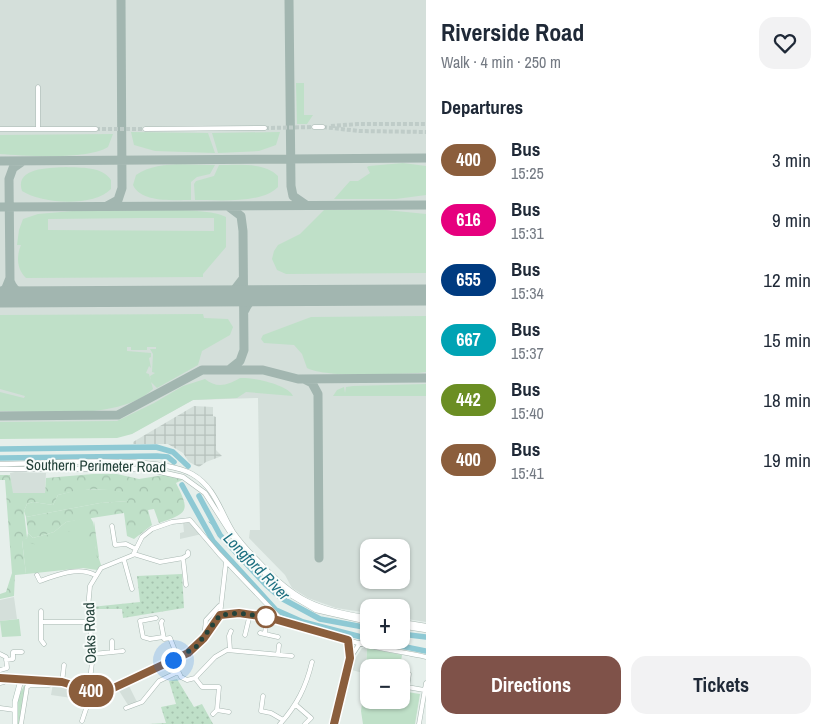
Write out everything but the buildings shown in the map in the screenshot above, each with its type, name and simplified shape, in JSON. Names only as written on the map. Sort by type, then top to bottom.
[{"type":"main road","points":[[1,681],[14,677],[20,680],[15,710],[15,724]]},
{"type":"street","points":[[38,87],[38,128]]},
{"type":"street","points":[[314,127],[323,127]]},
{"type":"street","points":[[145,129],[265,128]]},
{"type":"street","points":[[0,129],[96,129]]},
{"type":"street","name":"Southern Perimeter Road","points":[[0,464],[135,463],[163,465],[182,470],[193,475],[208,488],[218,501],[239,540],[280,585],[293,595],[317,606],[331,611],[360,616]]},
{"type":"street","name":"Southern Perimeter Road","points":[[0,469],[147,469],[183,477],[205,493],[236,543],[277,587],[316,610],[360,620]]},
{"type":"street","points":[[36,575],[40,581],[73,572],[85,572],[95,575],[105,566],[124,560],[135,552],[142,537],[152,529],[172,522],[190,520],[279,620]]},
{"type":"street","points":[[112,526],[113,545],[126,544],[135,552],[160,562],[183,558],[188,555],[188,552]]},
{"type":"street","points":[[183,558],[186,585]]},
{"type":"street","points":[[124,560],[132,589]]},
{"type":"street","points":[[20,680],[62,682],[96,692],[107,691],[188,653],[204,638],[220,615],[219,606],[226,562]]},
{"type":"street","name":"Oaks Road","points":[[82,721],[87,706],[93,654],[89,592],[95,575]]},
{"type":"street","points":[[204,638],[206,620],[219,606]]},
{"type":"street","points":[[41,611],[41,640],[44,644]]},
{"type":"street","points":[[220,615],[250,614],[267,617],[360,643],[350,658]]},
{"type":"street","points":[[245,635],[250,614]]},
{"type":"street","points":[[267,617],[263,633],[278,637]]},
{"type":"street","points":[[156,618],[140,621],[143,637],[150,639],[170,638],[178,672],[184,679],[195,678],[219,653],[230,650],[292,656]]},
{"type":"street","points":[[162,621],[164,638]]},
{"type":"street","points":[[41,622],[90,622]]},
{"type":"street","points":[[410,623],[426,626]]},
{"type":"street","points":[[410,627],[426,630]]},
{"type":"street","points":[[230,650],[229,636],[231,631]]},
{"type":"street","points":[[334,724],[350,658],[348,640]]},
{"type":"street","points":[[112,641],[112,652]]},
{"type":"street","points":[[278,654],[279,645]]},
{"type":"street","points":[[388,649],[426,657]]},
{"type":"street","points":[[93,654],[123,651]]},
{"type":"street","points":[[6,660],[13,659],[13,652],[22,652]]},
{"type":"street","points":[[0,654],[4,654],[7,668],[0,670]]},
{"type":"street","points":[[263,696],[261,711],[271,713],[282,722],[296,705],[305,689],[312,662]]},
{"type":"street","points":[[62,682],[64,665]]},
{"type":"street","points":[[126,708],[142,702],[158,681],[178,672]]},
{"type":"street","points":[[195,678],[202,686],[219,687],[217,710],[212,714]]},
{"type":"street","points":[[21,724],[27,687],[30,685],[49,684],[50,681]]},
{"type":"street","points":[[419,724],[426,684]]},
{"type":"street","points":[[410,688],[424,690]]},
{"type":"street","points":[[87,706],[102,700],[107,691]]},
{"type":"street","points":[[296,705],[311,718],[305,724]]},
{"type":"street","points":[[0,708],[15,710]]},
{"type":"street","points":[[217,710],[229,712]]},
{"type":"shaded area","points":[[0,0],[426,0],[426,622],[410,619],[410,599],[360,599],[360,612],[336,608],[308,598],[292,588],[285,575],[249,538],[250,530],[260,530],[258,398],[193,400],[131,434],[0,438]]},
{"type":"shaded area","points":[[194,406],[213,407],[213,416],[216,417],[216,450],[222,456],[199,467],[189,462],[183,453],[168,444],[133,444],[133,442]]},
{"type":"shaded area","points":[[10,473],[46,473],[45,493],[12,493]]},
{"type":"shaded area","points":[[189,521],[202,534],[180,539],[180,533],[184,532],[183,522]]},
{"type":"shaded area","points":[[14,597],[17,619],[0,621],[0,600]]},
{"type":"shaded area","points":[[361,649],[367,649],[367,659],[360,659],[360,672],[352,670],[355,659]]},
{"type":"shaded area","points":[[53,684],[74,687],[72,698],[51,695]]},
{"type":"shaded area","points":[[128,684],[137,702],[128,705],[118,689]]},
{"type":"green space","points":[[296,83],[304,83],[304,115],[313,115],[307,124],[297,124]]},
{"type":"green space","points":[[131,132],[208,133],[215,153],[155,151],[134,145]]},
{"type":"green space","points":[[280,132],[276,145],[259,151],[218,153],[212,133]]},
{"type":"green space","points":[[113,134],[108,147],[86,154],[25,156],[0,154],[0,135]]},
{"type":"green space","points":[[403,163],[426,166],[426,195],[396,199],[334,199],[350,181],[358,181],[370,173],[367,167]]},
{"type":"green space","points":[[174,164],[215,165],[210,174],[197,177],[191,182],[191,200],[150,198],[137,191],[133,185],[136,175],[154,167]]},
{"type":"green space","points":[[219,165],[250,165],[266,168],[278,176],[278,187],[271,192],[251,199],[195,200],[194,184],[196,181],[214,176]]},
{"type":"green space","points":[[66,167],[102,172],[111,180],[111,189],[93,199],[68,202],[42,199],[22,191],[21,183],[23,177],[28,173],[35,170]]},
{"type":"green space","points":[[153,210],[215,213],[226,217],[226,247],[203,274],[203,277],[26,278],[18,263],[21,245],[17,245],[19,230],[23,219],[38,214],[73,211]],"holes":[[[214,218],[214,231],[48,230],[48,219]]]},
{"type":"green space","points":[[324,210],[386,210],[426,214],[426,273],[286,274],[277,270],[272,259],[278,245],[300,234]]},
{"type":"green space","points":[[203,314],[204,318],[228,319],[233,327],[230,335],[202,351],[198,365],[157,388],[151,382],[153,389],[138,399],[121,406],[101,410],[80,412],[0,411],[0,392],[24,398],[25,396],[0,389],[0,315]],"holes":[[[127,347],[131,347],[131,350],[147,350],[147,347],[156,347],[156,349],[150,349],[153,354],[152,372],[155,373],[150,376],[151,381],[149,374],[146,373],[149,366],[151,368],[149,358],[151,353],[127,351]]]},
{"type":"green space","points":[[426,316],[426,372],[360,375],[316,371],[307,368],[302,354],[294,345],[264,343],[261,339],[263,335],[311,317]]},
{"type":"green space","points":[[240,378],[261,380],[278,385],[285,388],[293,396],[246,392],[237,398],[193,400],[132,434],[117,438],[0,439],[0,422],[117,421],[183,386],[205,379],[214,384],[222,385]]},
{"type":"green space","points":[[426,384],[426,396],[333,396],[337,390],[344,387],[345,393],[346,387],[353,386]]},
{"type":"green space","points":[[117,474],[139,479],[170,474],[184,479],[176,483],[185,505],[184,510],[176,516],[159,523],[154,509],[148,510],[152,525],[134,539],[127,536],[124,513],[66,522],[54,532],[33,538],[28,533],[26,517],[100,503],[128,501],[129,495],[112,490],[85,490],[58,495],[53,505],[33,502],[27,504],[24,511],[27,538],[22,541],[26,574],[15,575],[14,596],[0,599],[0,594],[6,592],[12,573],[5,480],[0,480],[0,475],[10,475],[13,493],[45,493],[46,478]]},
{"type":"green space","points":[[110,489],[129,494],[129,501],[100,503],[26,517],[24,511],[27,504],[33,502],[53,505],[58,495],[78,490]]},
{"type":"green space","points":[[90,517],[93,522],[95,546],[101,565],[97,570],[83,568],[26,574],[22,540],[27,538],[28,533],[33,538],[54,532],[66,522]]},
{"type":"green space","points":[[94,521],[99,557],[97,558],[95,546],[89,544],[86,535],[93,527]]},
{"type":"green space","points":[[83,525],[82,541],[74,545],[73,541],[76,536],[74,532],[68,532],[68,528]]},
{"type":"green space","points":[[51,534],[53,538],[40,546],[27,542],[28,538],[37,539]]},
{"type":"green space","points":[[182,574],[184,608],[123,618],[122,609],[92,609],[91,607],[140,602],[137,576]]},
{"type":"green space","points":[[19,619],[21,636],[2,637],[0,621]]},
{"type":"green space","points":[[367,649],[402,655],[401,659],[367,659]]},
{"type":"green space","points":[[177,679],[194,707],[202,704],[213,724],[149,724],[166,723],[161,707],[176,704],[169,681]]},
{"type":"green space","points":[[25,684],[20,724],[17,724],[17,699]]},
{"type":"green space","points":[[410,692],[420,694],[415,724],[363,724],[361,709],[410,709]]},
{"type":"waterway","points":[[0,449],[156,447],[173,452],[188,466]]},
{"type":"waterway","name":"Longford River","points":[[0,458],[157,456],[168,457],[174,462]]},
{"type":"waterway","name":"Longford River","points":[[182,485],[213,541],[276,610],[303,622],[360,637]]},
{"type":"waterway","points":[[199,496],[220,535],[266,585],[281,598],[320,619],[360,626]]},
{"type":"waterway","points":[[209,522],[215,527]]},
{"type":"waterway","points":[[410,635],[426,637]]},
{"type":"waterway","name":"Longford River","points":[[410,648],[426,651]]},
{"type":"taxiway","points":[[107,206],[118,200],[122,188],[121,0]]},
{"type":"taxiway","points":[[289,0],[291,186],[293,196],[306,205]]},
{"type":"taxiway","points":[[0,161],[426,158]]},
{"type":"taxiway","points":[[23,161],[13,168],[9,179],[10,281],[19,293],[28,296],[44,297]]},
{"type":"taxiway","points":[[0,207],[426,205]]},
{"type":"taxiway","points":[[229,207],[241,216],[243,231],[244,350],[240,361],[230,369]]},
{"type":"taxiway","points":[[0,294],[6,288],[10,278]]},
{"type":"taxiway","points":[[207,296],[232,293],[242,280]]},
{"type":"taxiway","points":[[245,310],[251,301],[255,299],[264,296],[280,295]]},
{"type":"taxiway","points":[[0,416],[118,415],[202,370],[263,370],[298,379],[426,378]]},
{"type":"taxiway","points":[[304,379],[312,383],[318,394],[319,558]]},
{"type":"runway","points":[[0,297],[426,295]]},
{"type":"tunnel","points":[[331,126],[426,124]]},
{"type":"tunnel","points":[[265,128],[314,127]]},
{"type":"tunnel","points":[[323,127],[359,131],[426,132]]},
{"type":"tunnel","points":[[96,129],[145,129]]},
{"type":"bus line","name":"400","points":[[0,678],[14,677],[20,680],[62,682],[83,687],[93,692],[107,691],[122,685],[146,671],[188,653],[204,638],[220,615],[232,613],[250,614],[348,640],[350,658],[334,724]]},
{"type":"route","points":[[173,660],[196,647],[220,615],[239,613],[266,617]]}]
